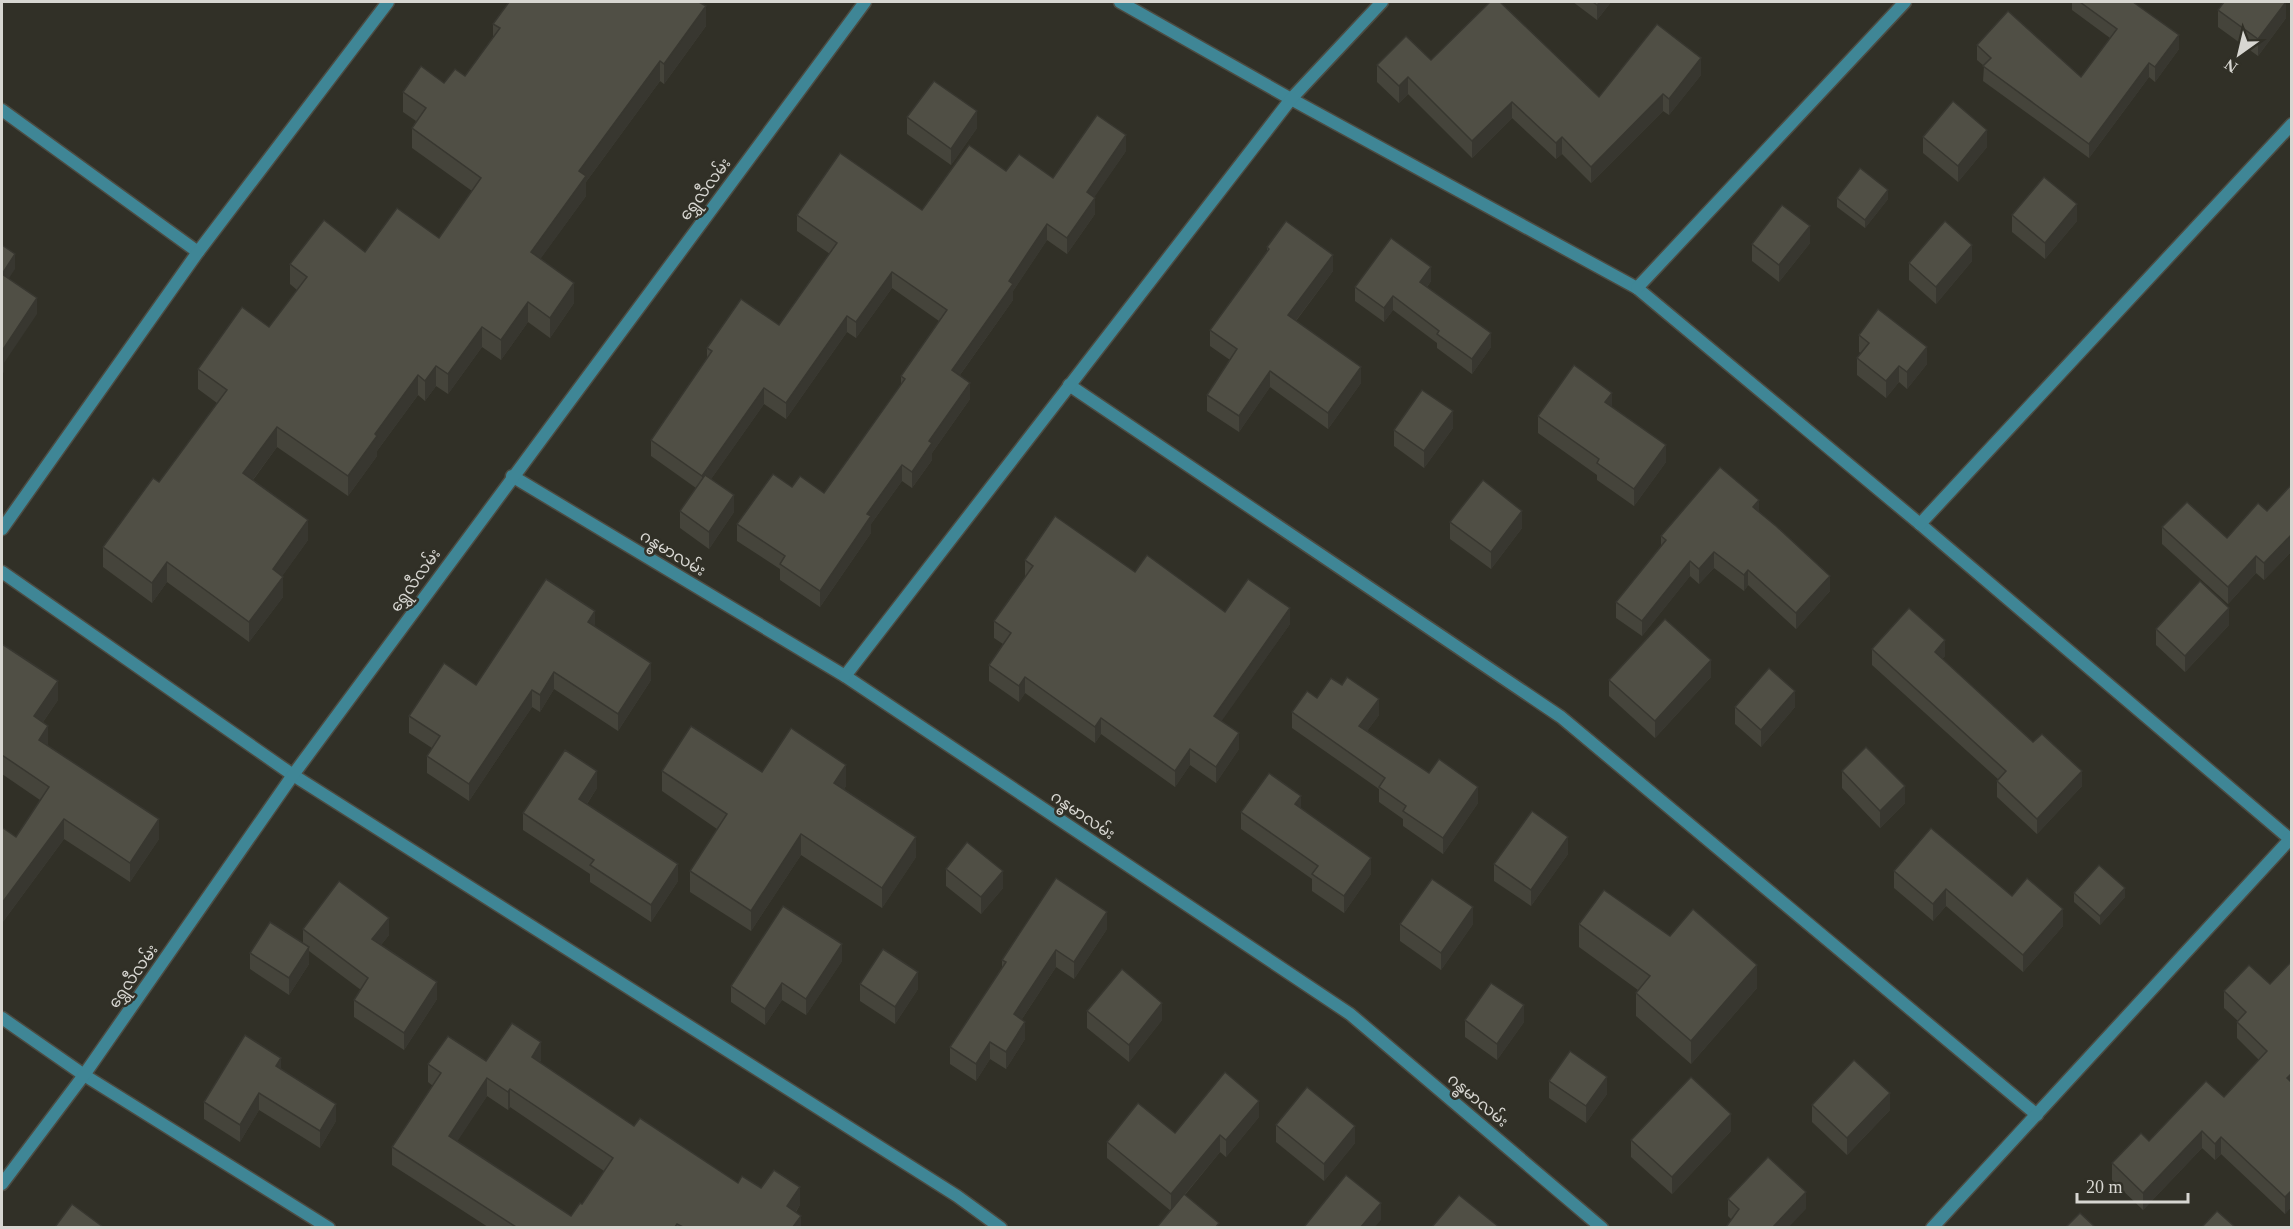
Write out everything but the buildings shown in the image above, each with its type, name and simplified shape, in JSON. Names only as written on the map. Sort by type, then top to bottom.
[{"type":"street","points":[[2,529],[198,252],[388,2]]},
{"type":"street","name":"ရွှေလီလမ်း","points":[[2,1184],[84,1075],[293,775],[512,476],[865,2]]},
{"type":"street","points":[[1120,2],[1291,99],[1637,288],[2291,838],[1932,1227]]},
{"type":"street","points":[[845,676],[1291,99],[1382,2]]},
{"type":"street","points":[[1637,288],[1905,2]]},
{"type":"street","points":[[2,110],[198,252]]},
{"type":"street","points":[[1920,524],[2292,124]]},
{"type":"street","points":[[1069,385],[1561,717],[2037,1115]]},
{"type":"street","name":"ဂန္ဓမာလမ်း","points":[[512,476],[845,676],[1350,1014],[1602,1227]]},
{"type":"street","points":[[2,572],[293,775],[957,1196],[1001,1227]]},
{"type":"street","points":[[2,1018],[84,1075],[329,1227]]}]
